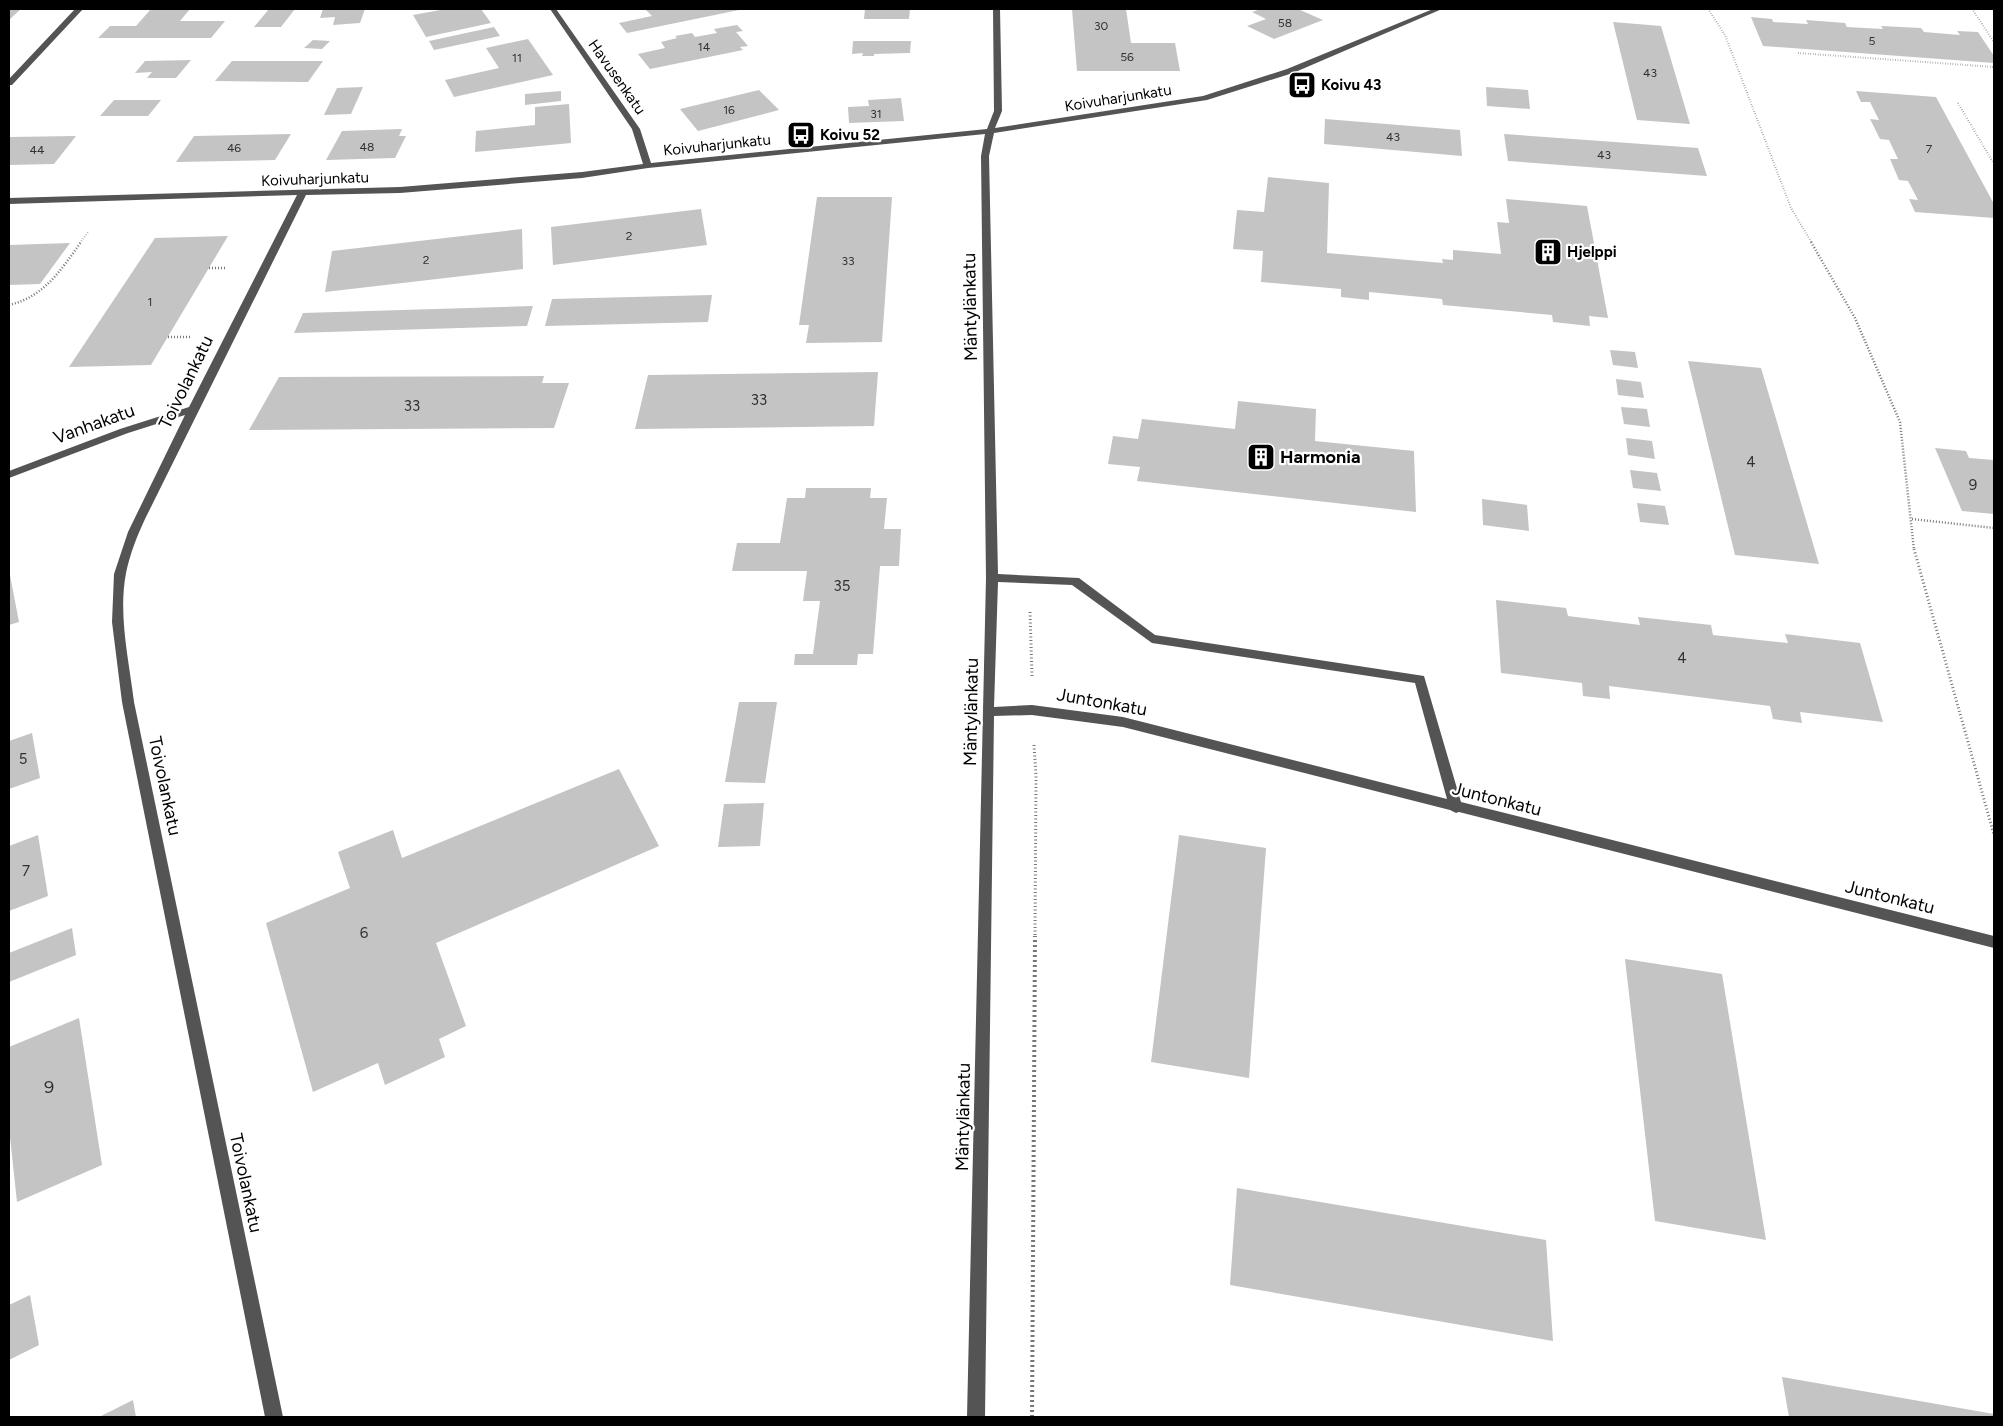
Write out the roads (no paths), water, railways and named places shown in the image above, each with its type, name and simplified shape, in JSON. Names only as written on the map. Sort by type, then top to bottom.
[{"type":"street","points":[[9,83],[79,9]]},
{"type":"street","name":"Havusenkatu","points":[[553,9],[636,129],[648,166]]},
{"type":"street","name":"Mäntylänkatu","points":[[976,1417],[992,578],[985,156],[990,131],[998,111],[996,9]]},
{"type":"street","name":"Koivuharjunkatu","points":[[9,201],[400,190],[582,175],[648,166],[990,131],[1204,98],[1290,71],[1439,9]]},
{"type":"street","name":"Toivolankatu","points":[[274,1417],[130,712],[118,626],[118,598],[121,572],[131,540],[193,409],[302,194]]},
{"type":"street","name":"Vanhakatu","points":[[9,474],[124,431],[193,409]]},
{"type":"street","points":[[992,578],[1075,581],[1152,639],[1420,680],[1456,808]]},
{"type":"street","name":"Juntonkatu","points":[[988,712],[1032,710],[1123,722],[1456,808],[1994,942]]},
{"type":"place","name":"Koivu 43","points":[[1302,85]]},
{"type":"place","name":"Koivu 52","points":[[801,135]]},
{"type":"place","name":"Hjelppi","points":[[1548,252]]},
{"type":"place","name":"Harmonia","points":[[1261,457]]}]
